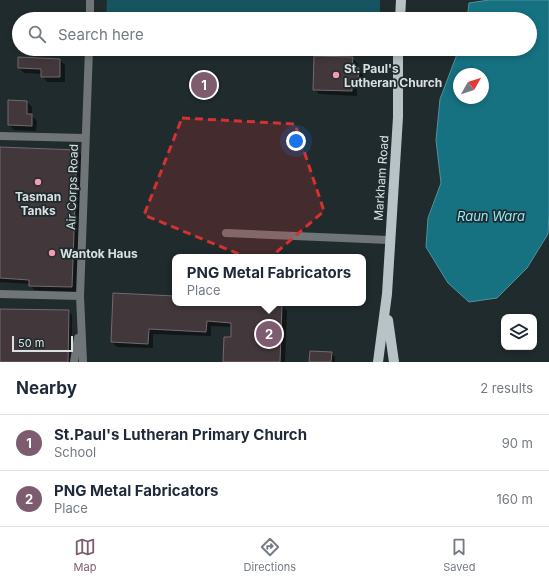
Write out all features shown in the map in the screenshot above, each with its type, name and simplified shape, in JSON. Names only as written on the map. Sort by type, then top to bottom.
[{"type":"main road","points":[[400,0],[400,12]]},
{"type":"main road","name":"Markham Road","points":[[378,362],[386,308],[389,240],[398,117],[398,56]]},
{"type":"main road","name":"Markham Road","points":[[386,308],[394,362]]},
{"type":"street","points":[[90,0],[90,12]]},
{"type":"street","name":"Air Corps Road","points":[[83,362],[80,296],[89,56]]},
{"type":"street","points":[[0,136],[85,138]]},
{"type":"street","points":[[226,233],[389,240]]},
{"type":"street","points":[[0,294],[80,296]]},
{"type":"street","name":"Air Corps Road","points":[[74,362],[81,326]]},
{"type":"highlighted area","points":[[182,118],[295,124],[324,211],[263,264],[144,215]]},
{"type":"shaded area","points":[[107,0],[380,0],[380,12],[106,12]]},
{"type":"water","name":"Raun Wara","points":[[489,0],[549,0],[548,234],[527,268],[497,298],[469,302],[448,283],[426,247],[428,218],[441,183],[436,140],[440,99],[456,56],[537,56],[537,12],[468,12],[469,3]]},
{"type":"building","name":"St. Paul's Lutheran Church","points":[[314,56],[353,57],[352,68],[359,68],[358,83],[352,83],[352,91],[313,90]]},
{"type":"building","points":[[18,57],[60,59],[60,77],[41,77],[41,69],[18,68]]},
{"type":"building","points":[[8,100],[27,101],[27,114],[32,114],[32,126],[8,125]]},
{"type":"building","points":[[0,147],[77,150],[72,287],[29,286],[29,280],[0,278]]},
{"type":"building","points":[[113,293],[172,296],[172,306],[282,306],[280,362],[223,362],[224,337],[231,337],[231,323],[207,321],[206,332],[149,329],[148,344],[111,342]]},
{"type":"building","points":[[0,309],[69,310],[68,362],[0,362]]},
{"type":"building","points":[[310,351],[332,352],[331,362],[309,362]]},
{"type":"place","name":"St. Paul's Lutheran Church","points":[[336,75]]},
{"type":"place","name":"St.Paul's Lutheran Primary Church","points":[[204,85]]},
{"type":"place","name":"Tasman Tanks","points":[[38,182]]},
{"type":"place","name":"Wantok Haus","points":[[52,253]]},
{"type":"place","name":"PNG Metal Fabricators","points":[[269,334]]}]
